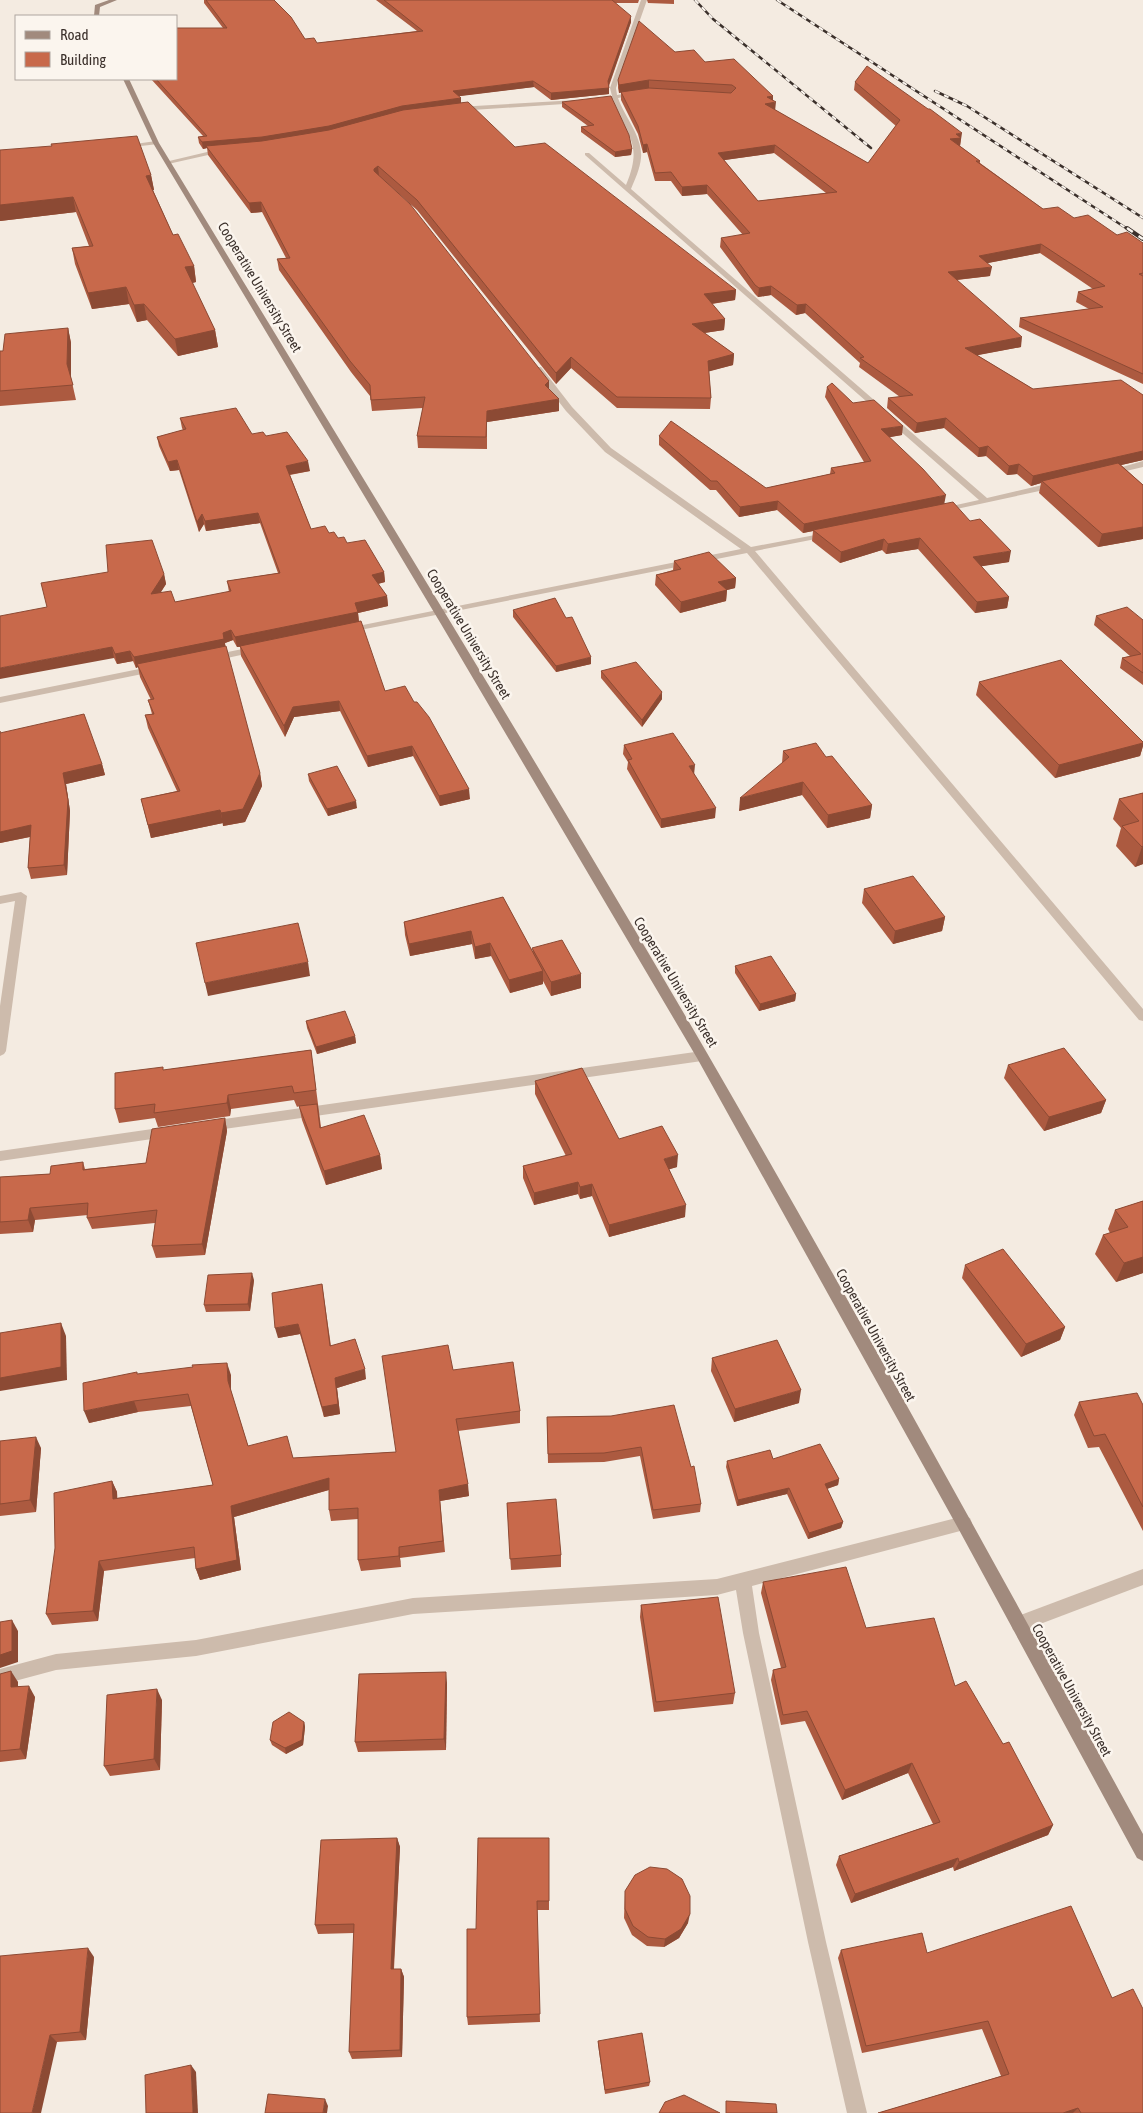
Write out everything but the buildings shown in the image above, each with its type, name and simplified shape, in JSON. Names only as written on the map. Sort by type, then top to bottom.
[{"type":"street","points":[[96,15],[97,6],[114,0]]},
{"type":"street","points":[[627,190],[637,165],[638,154],[633,135],[614,97],[613,88],[644,0]]},
{"type":"street","name":"Cooperative University Street","points":[[126,80],[156,143],[439,612],[702,1056],[964,1523],[1143,1852]]},
{"type":"street","points":[[450,109],[579,102],[640,94]]},
{"type":"street","points":[[117,147],[156,143]]},
{"type":"street","points":[[168,162],[209,151],[231,149]]},
{"type":"street","points":[[587,154],[986,501]]},
{"type":"street","points":[[533,363],[569,408],[608,450],[748,550],[1143,1017]]},
{"type":"street","points":[[1097,475],[1143,464]]},
{"type":"street","points":[[929,513],[1069,482]]},
{"type":"street","points":[[342,632],[834,533]]},
{"type":"street","points":[[205,659],[264,648]]},
{"type":"street","points":[[0,700],[166,667]]},
{"type":"street","points":[[0,900],[21,896],[0,1052]]},
{"type":"street","points":[[198,1128],[702,1056]]},
{"type":"street","points":[[0,1156],[178,1130]]},
{"type":"street","points":[[0,1677],[56,1662],[196,1648],[413,1606],[717,1587],[964,1523]]},
{"type":"street","points":[[1019,1624],[1143,1576]]},
{"type":"street","points":[[743,1580],[751,1632],[817,1942],[857,2113]]},
{"type":"railway","points":[[695,0],[713,19],[871,148]]},
{"type":"railway","points":[[777,0],[1129,230]]},
{"type":"railway","points":[[935,91],[967,106],[1143,218]]},
{"type":"railway","points":[[1127,228],[1143,239]]}]
